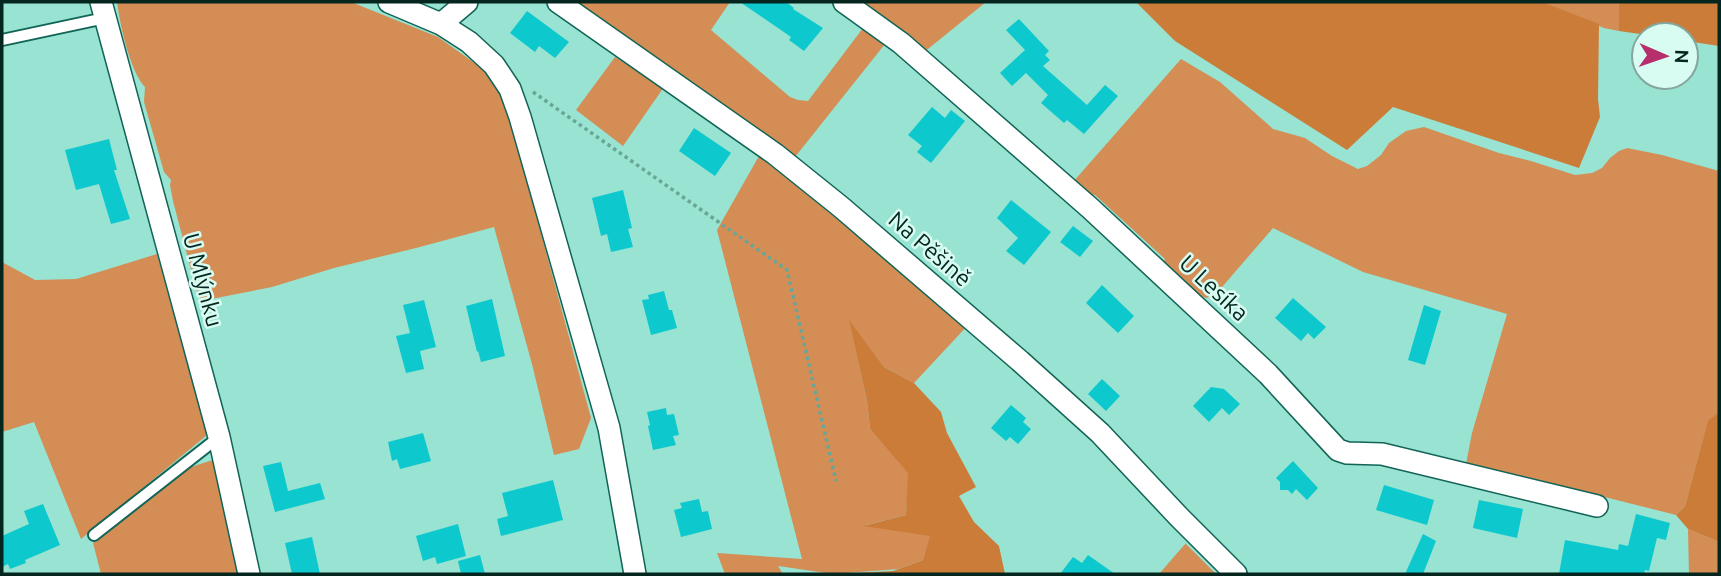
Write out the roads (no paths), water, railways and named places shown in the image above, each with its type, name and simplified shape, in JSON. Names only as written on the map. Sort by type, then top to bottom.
[{"type":"street","points":[[389,2],[442,24],[469,42],[494,65],[510,89],[608,428],[635,574]]},
{"type":"street","points":[[442,24],[467,2]]},
{"type":"street","name":"Na Pěšině","points":[[558,2],[775,154],[841,207],[1100,433],[1236,574]]},
{"type":"street","name":"U Lesíka","points":[[844,2],[901,43],[1090,208],[1268,374],[1338,450],[1347,453],[1382,454],[1597,506]]},
{"type":"street","name":"U Mlýnku","points":[[103,10],[219,437],[249,574]]},
{"type":"lane","points":[[2,40],[103,10]]},
{"type":"lane","points":[[94,535],[219,437]]}]
